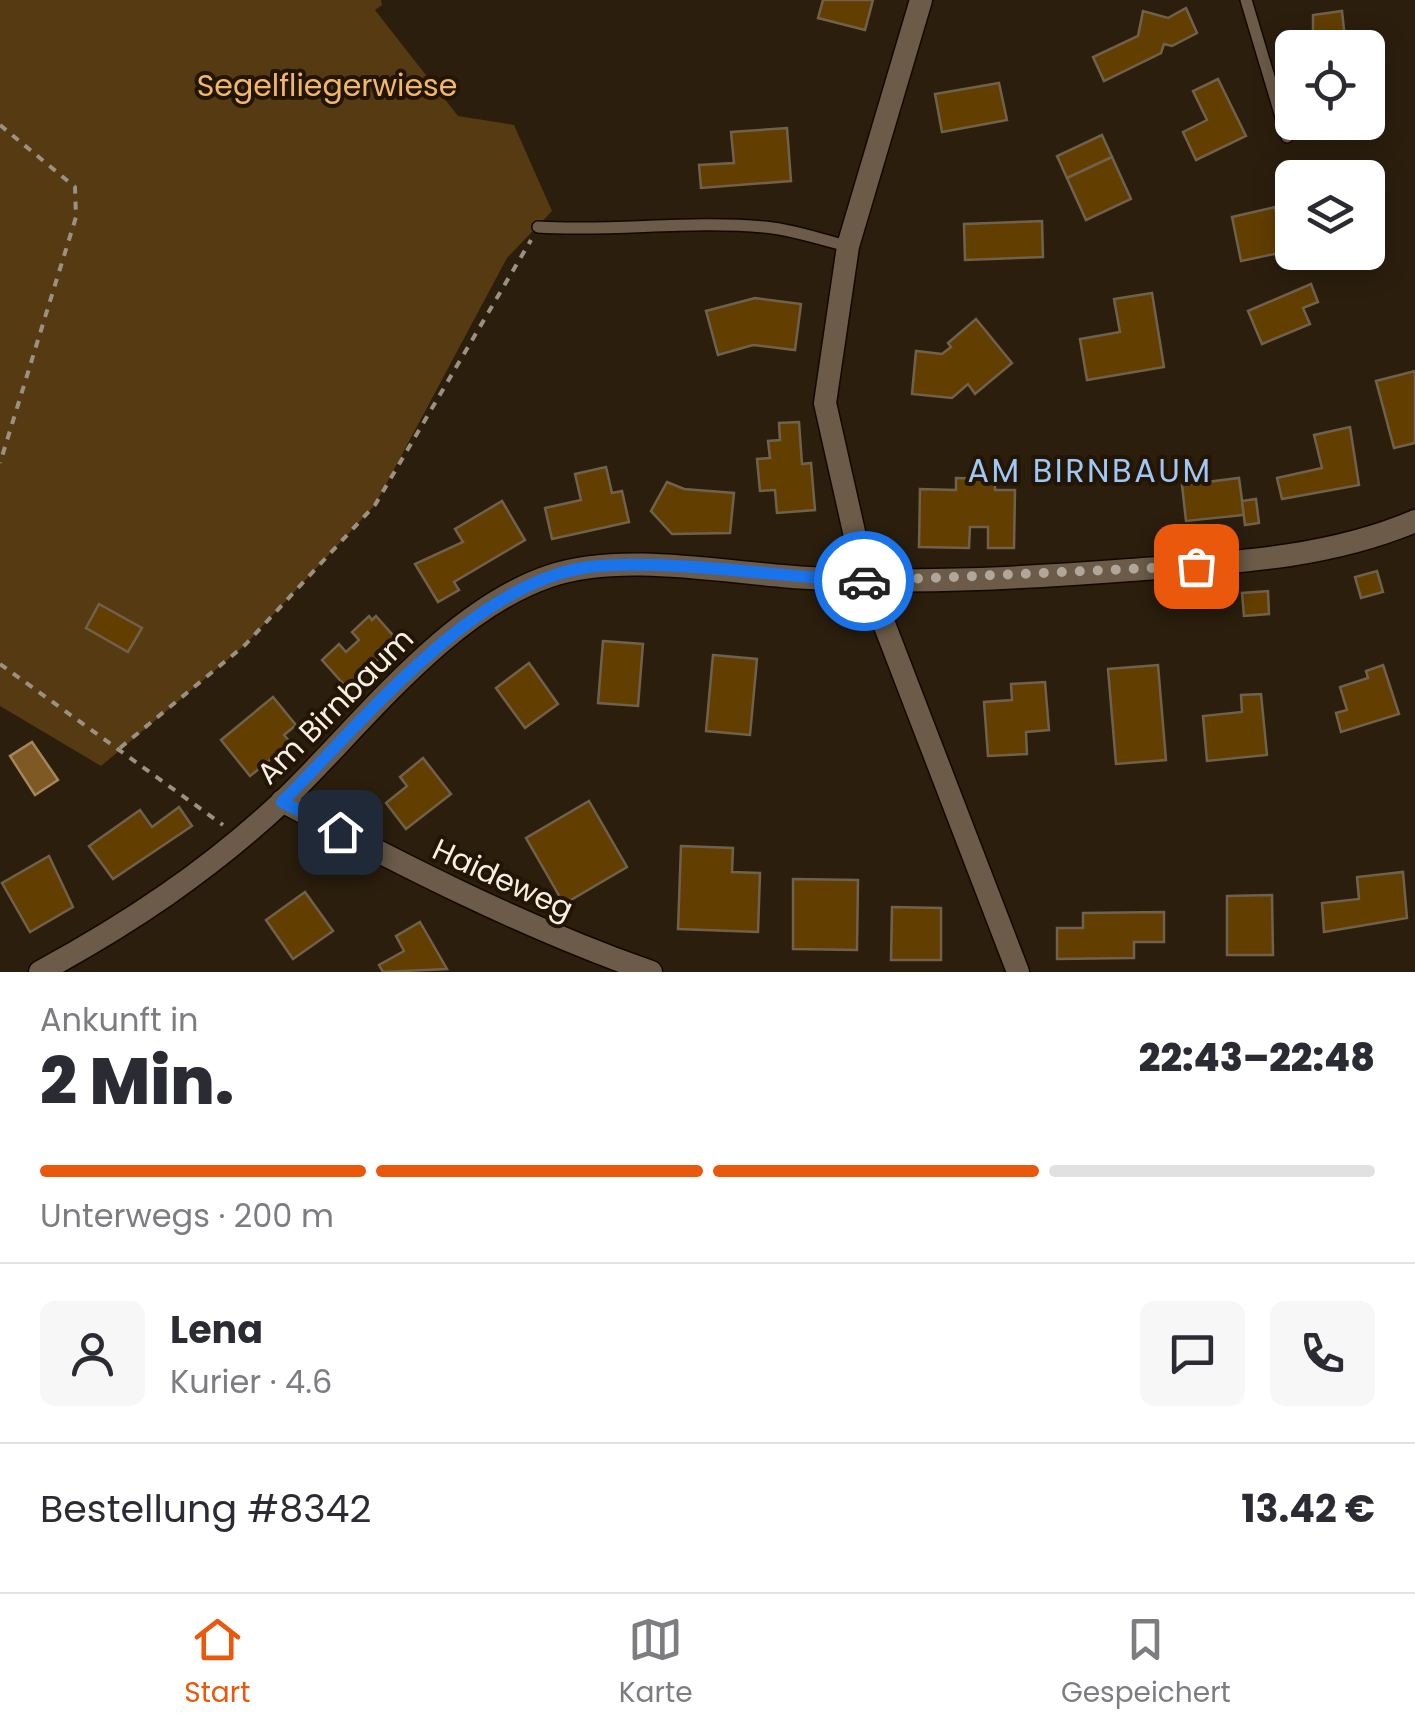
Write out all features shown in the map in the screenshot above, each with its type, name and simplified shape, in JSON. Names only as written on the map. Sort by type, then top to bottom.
[{"type":"street","points":[[858,554],[825,403],[848,246],[922,0]]},
{"type":"street","name":"Am Birnbaum","points":[[40,972],[132,922],[240,838],[282,802],[445,640],[494,602],[550,575],[598,566],[868,582],[1043,576],[1234,563],[1366,542],[1415,521]]},
{"type":"street","points":[[868,582],[1018,972]]},
{"type":"street","name":"Haideweg","points":[[282,802],[397,863],[574,945],[651,972]]},
{"type":"lane","points":[[1246,0],[1275,96]]},
{"type":"lane","points":[[538,227],[609,231],[672,226],[766,227],[848,246]]},
{"type":"path","points":[[0,125],[75,187],[76,217],[0,463]]},
{"type":"path","points":[[120,748],[245,645],[375,505],[538,227]]},
{"type":"path","points":[[0,664],[240,838]]},
{"type":"green space","name":"Segelfliegerwiese","points":[[0,0],[381,0],[382,5],[375,10],[458,116],[514,125],[552,211],[507,258],[375,505],[245,645],[101,766],[0,706]]},
{"type":"shaded area","points":[[32,742],[58,780],[35,795],[10,756]]},
{"type":"building","points":[[823,0],[873,0],[865,30],[818,18]]},
{"type":"building","points":[[1186,8],[1197,33],[1172,46],[1164,44],[1161,53],[1104,81],[1093,57],[1138,36],[1143,11],[1168,18]]},
{"type":"building","points":[[1342,11],[1344,30],[1313,30],[1313,15]]},
{"type":"building","points":[[1218,79],[1246,136],[1196,160],[1183,132],[1207,120],[1193,91]]},
{"type":"building","points":[[999,83],[1007,120],[942,132],[935,94]]},
{"type":"building","points":[[787,128],[791,181],[701,188],[699,165],[734,163],[731,132]]},
{"type":"building","points":[[1102,135],[1112,157],[1067,178],[1057,156]]},
{"type":"building","points":[[1112,157],[1131,199],[1086,220],[1067,178]]},
{"type":"building","points":[[1275,207],[1275,254],[1241,261],[1232,217]]},
{"type":"building","points":[[1042,221],[1043,257],[965,260],[964,224]]},
{"type":"building","points":[[1311,284],[1318,302],[1303,308],[1310,324],[1262,344],[1248,311]]},
{"type":"building","points":[[1152,293],[1164,367],[1087,380],[1080,339],[1120,332],[1114,299]]},
{"type":"building","points":[[755,298],[801,304],[795,350],[753,345],[718,355],[706,311]]},
{"type":"building","points":[[976,319],[1012,363],[975,394],[968,384],[952,398],[912,394],[916,351],[942,354],[951,347],[948,343]]},
{"type":"building","points":[[1415,371],[1415,443],[1394,448],[1376,381]]},
{"type":"building","points":[[799,422],[802,464],[811,463],[815,510],[777,513],[775,490],[760,491],[757,459],[770,458],[768,441],[780,440],[779,423]]},
{"type":"building","points":[[1350,427],[1359,485],[1282,499],[1277,478],[1322,468],[1314,435]]},
{"type":"building","points":[[606,467],[612,493],[622,491],[629,522],[552,539],[545,508],[581,500],[575,474]]},
{"type":"building","points":[[956,478],[995,479],[995,490],[1015,490],[1014,548],[988,548],[988,527],[970,527],[969,548],[919,547],[920,489],[956,490]]},
{"type":"building","points":[[1239,478],[1244,515],[1186,521],[1182,485]]},
{"type":"building","points":[[667,482],[684,489],[734,493],[730,533],[672,534],[651,511]]},
{"type":"building","points":[[1256,499],[1259,523],[1245,525],[1242,501]]},
{"type":"building","points":[[502,501],[525,540],[454,582],[459,590],[438,602],[415,564],[463,542],[455,529]]},
{"type":"building","points":[[1377,571],[1383,592],[1361,598],[1355,577]]},
{"type":"building","points":[[1268,591],[1269,614],[1244,616],[1242,593]]},
{"type":"building","points":[[99,604],[142,628],[128,652],[86,628]]},
{"type":"building","points":[[369,616],[372,620],[376,616],[398,641],[347,688],[322,660],[339,644],[346,652],[359,640],[352,632]]},
{"type":"building","points":[[603,641],[643,644],[638,706],[598,703]]},
{"type":"building","points":[[713,655],[757,659],[750,735],[706,731]]},
{"type":"building","points":[[529,663],[558,704],[525,728],[496,688]]},
{"type":"building","points":[[1158,665],[1166,760],[1116,764],[1108,669]]},
{"type":"building","points":[[1383,665],[1399,714],[1341,732],[1336,713],[1347,710],[1340,687],[1368,678],[1366,671]]},
{"type":"building","points":[[1045,682],[1049,730],[1026,732],[1027,754],[988,756],[984,702],[1012,700],[1011,684]]},
{"type":"building","points":[[1261,694],[1267,755],[1207,761],[1203,716],[1242,712],[1241,695]]},
{"type":"building","points":[[273,697],[296,725],[284,735],[291,743],[250,776],[221,740]]},
{"type":"building","points":[[423,758],[451,794],[406,829],[386,803],[407,786],[400,777]]},
{"type":"building","points":[[589,801],[627,867],[564,904],[526,838]]},
{"type":"building","points":[[179,807],[192,826],[113,879],[89,846],[140,810],[152,827]]},
{"type":"building","points":[[681,846],[733,848],[732,872],[760,873],[758,932],[678,929]]},
{"type":"building","points":[[49,856],[73,907],[30,932],[2,883]]},
{"type":"building","points":[[1403,872],[1407,918],[1324,932],[1322,903],[1359,899],[1357,877]]},
{"type":"building","points":[[793,879],[858,880],[857,950],[793,949]]},
{"type":"building","points":[[305,892],[333,931],[293,959],[266,920]]},
{"type":"building","points":[[1272,895],[1273,955],[1227,955],[1227,896]]},
{"type":"building","points":[[892,907],[941,908],[941,960],[891,960]]},
{"type":"building","points":[[1164,912],[1164,942],[1134,942],[1134,958],[1057,959],[1057,928],[1083,928],[1083,913]]},
{"type":"building","points":[[420,922],[447,969],[383,972],[379,965],[404,951],[396,936]]},
{"type":"way so far","points":[[864,581],[1043,576],[1196,566]]},
{"type":"district","name":"AM BIRNBAUM","points":[[1090,470]]},
{"type":"route","points":[[340,832],[282,802],[445,640],[494,602],[550,575],[598,566],[864,581]]}]
